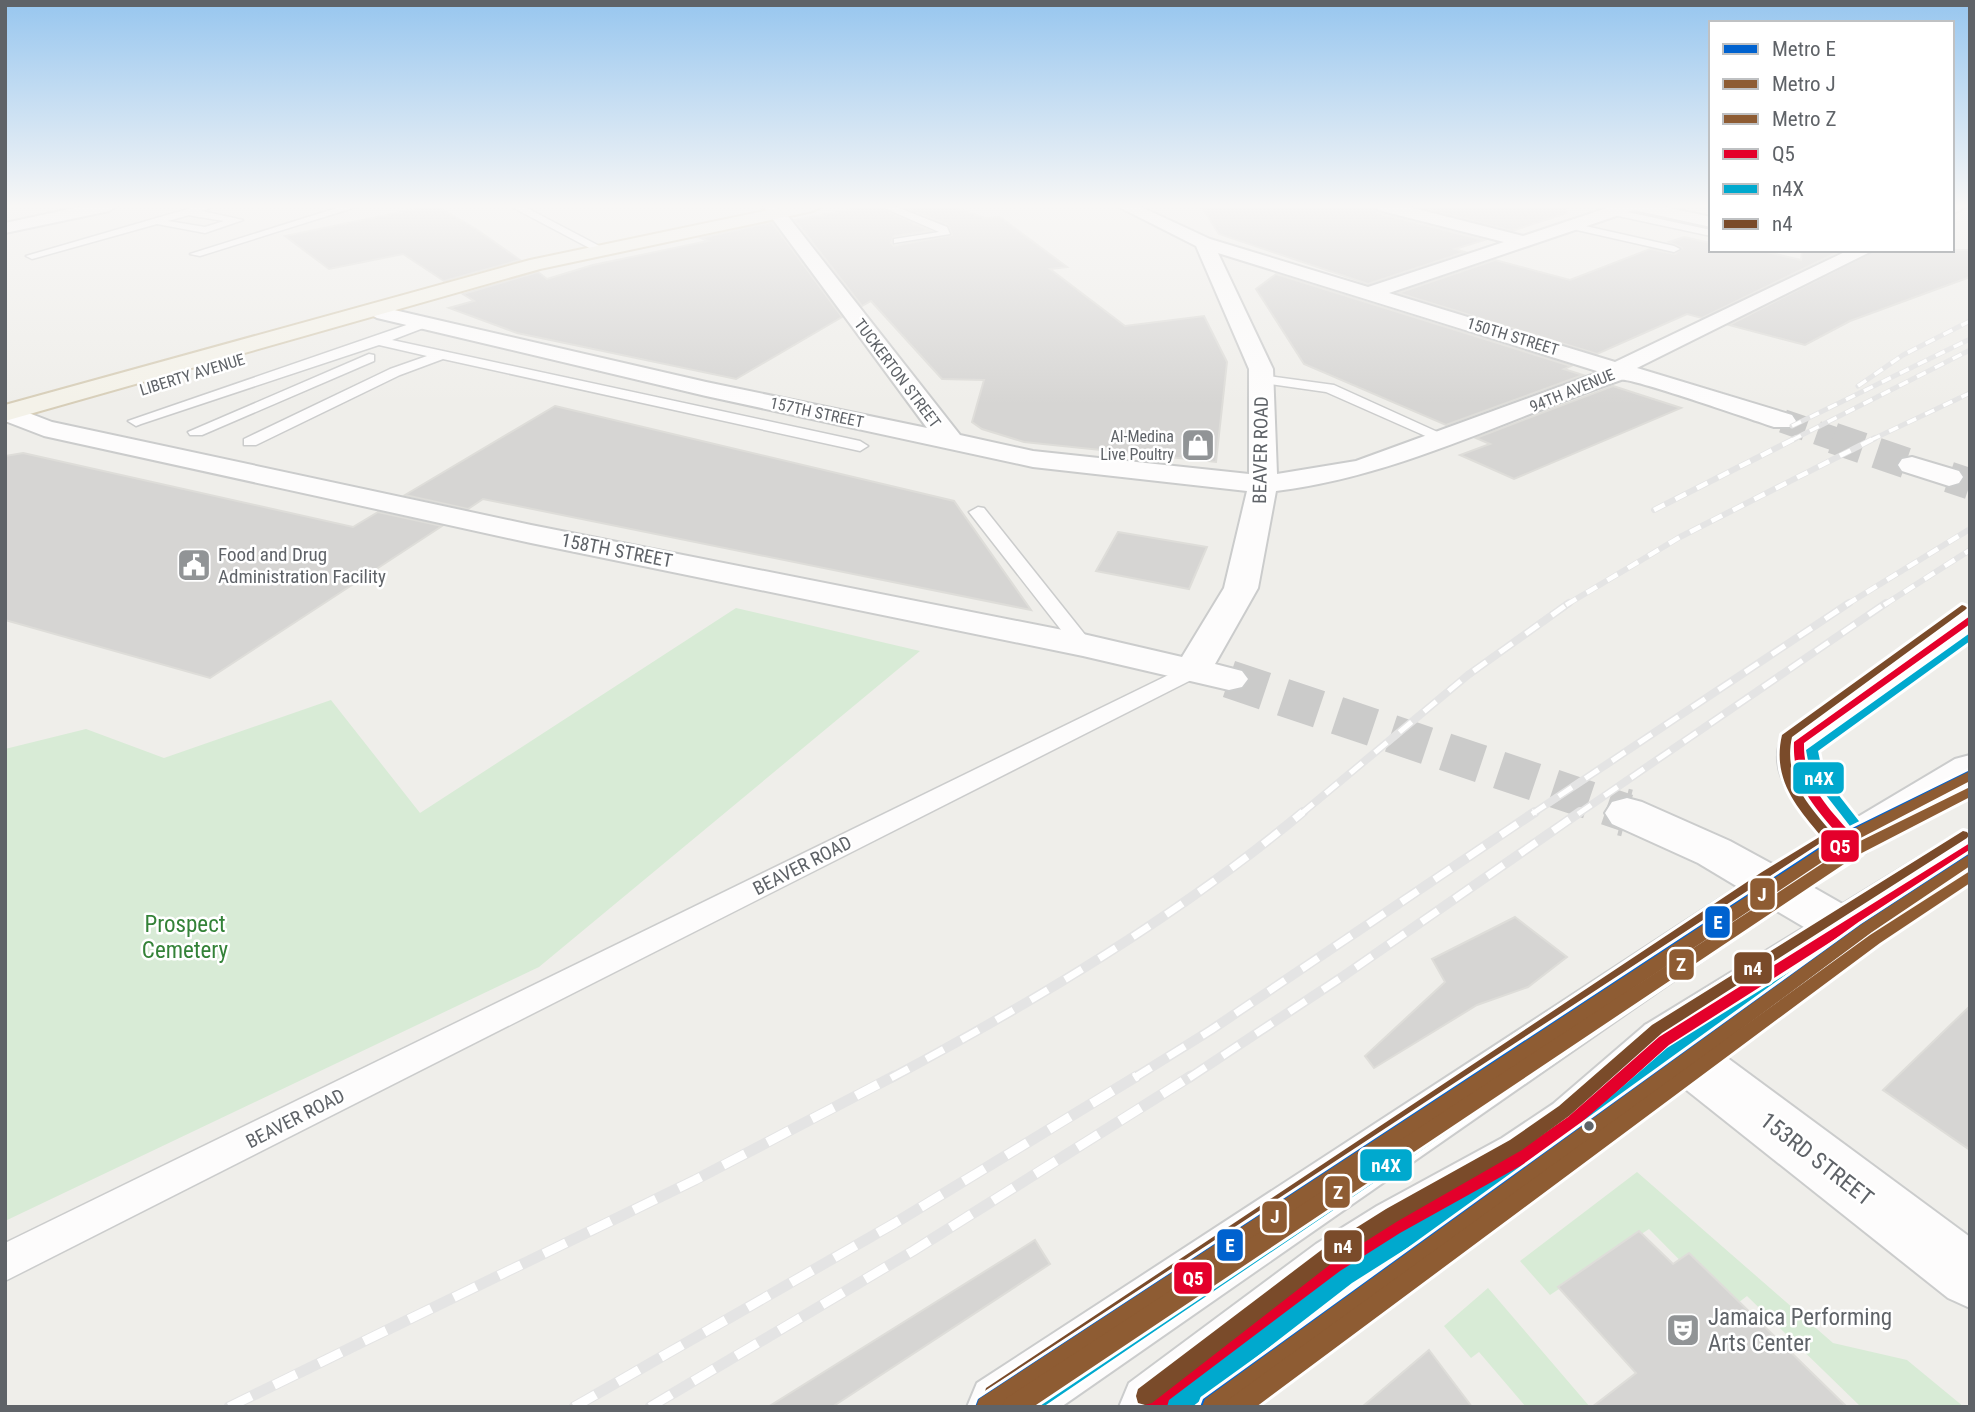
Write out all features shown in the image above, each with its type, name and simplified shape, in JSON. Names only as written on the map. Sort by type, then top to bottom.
[{"type":"main road","name":"LIBERTY AVENUE","points":[[11,419],[326,333],[377,312],[511,272]]},
{"type":"street","name":"TUCKERTON STREET","points":[[821,272],[949,439]]},
{"type":"street","name":"BEAVER ROAD","points":[[1193,670],[1241,588],[1263,484],[1261,369],[1217,272]]},
{"type":"street","name":"150TH STREET","points":[[1300,272],[1622,369],[1783,421]]},
{"type":"street","points":[[1370,293],[1434,272]]},
{"type":"street","name":"94TH AVENUE","points":[[1263,484],[1321,477],[1364,467],[1607,379],[1633,360],[1814,272]]},
{"type":"street","name":"157TH STREET","points":[[377,312],[1032,459],[1263,484]]},
{"type":"street","name":"158TH STREET","points":[[11,419],[531,534],[1083,645],[1229,679]]},
{"type":"street","points":[[1912,465],[1949,477]]},
{"type":"street","points":[[1850,840],[1807,785],[1797,766],[1799,742],[1970,619]]},
{"type":"street","points":[[1001,1407],[1774,887],[1970,769]]},
{"type":"street","points":[[1627,813],[1714,852],[1843,927]]},
{"type":"street","points":[[1153,1407],[1338,1266],[1399,1227],[1523,1157],[1573,1122],[1664,1041],[1970,847]]},
{"type":"street","name":"153RD STREET","points":[[1664,1041],[1970,1276]]},
{"type":"lane","points":[[136,421],[378,341],[421,324]]},
{"type":"lane","points":[[378,341],[860,446]]},
{"type":"lane","points":[[196,432],[351,364],[405,347]]},
{"type":"lane","points":[[250,442],[395,372],[442,355]]},
{"type":"lane","points":[[1261,379],[1329,388],[1445,439]]},
{"type":"lane","points":[[978,512],[1083,645]]},
{"type":"lane","name":"BEAVER ROAD","points":[[5,1263],[1193,670]]},
{"type":"green space","name":"Prospect Cemetery","points":[[736,608],[920,651],[539,967],[5,1221],[5,749],[86,729],[164,758],[331,700],[420,813]]},
{"type":"green space","points":[[1637,1172],[1833,1343],[1907,1360],[1964,1407],[1861,1407],[1747,1296],[1729,1310],[1649,1229],[1550,1295],[1520,1261]]},
{"type":"green space","points":[[1488,1288],[1590,1407],[1526,1407],[1479,1352],[1471,1358],[1444,1326]]},
{"type":"building","points":[[430,272],[477,272],[444,281]]},
{"type":"building","points":[[538,272],[547,279],[570,272],[809,272],[842,317],[736,379],[517,333],[449,308],[474,301],[463,294]]},
{"type":"building","points":[[835,272],[1054,272],[1125,326],[1204,316],[1227,362],[1216,462],[1024,442],[982,429],[972,422],[984,380],[942,379],[871,301],[862,306]]},
{"type":"building","points":[[1332,272],[1405,272],[1368,284]]},
{"type":"building","points":[[1460,272],[1540,272],[1570,280],[1591,272],[1797,272],[1702,318],[1687,314],[1597,354],[1398,293]]},
{"type":"building","points":[[1833,272],[1970,272],[1970,277],[1850,321],[1805,345],[1729,325]]},
{"type":"building","points":[[1276,274],[1571,366],[1564,369],[1583,375],[1446,425],[1304,364],[1256,289]]},
{"type":"building","points":[[1613,386],[1681,408],[1514,479],[1460,455],[1490,444],[1476,438]]},
{"type":"building","points":[[555,406],[954,501],[1031,610],[483,499],[468,509],[405,495]]},
{"type":"building","name":"Food and Drug Administration Facility","points":[[23,453],[353,527],[378,512],[442,526],[210,678],[5,620],[5,456]]},
{"type":"building","points":[[1118,532],[1207,547],[1189,589],[1096,571]]},
{"type":"building","points":[[1515,917],[1567,957],[1528,987],[1477,1005],[1374,1068],[1365,1056],[1445,982],[1432,959]]},
{"type":"building","points":[[1970,1006],[1970,1150],[1883,1090]]},
{"type":"building","name":"Jamaica Performing Arts Center","points":[[1639,1231],[1673,1264],[1689,1253],[1847,1407],[1592,1407],[1636,1373],[1558,1287]]},
{"type":"building","points":[[1035,1240],[1050,1264],[832,1407],[768,1407]]},
{"type":"building","points":[[1429,1350],[1472,1407],[1362,1407]]},
{"type":"tunnel","points":[[1783,421],[1838,440]]},
{"type":"tunnel","points":[[1833,438],[1912,465]]},
{"type":"tunnel","points":[[1949,477],[1970,484]]},
{"type":"tunnel","points":[[1229,679],[1627,813],[1623,812]]},
{"type":"railway","points":[[1858,386],[1903,355],[1970,321]]},
{"type":"railway","points":[[1792,426],[1970,339]]},
{"type":"railway","points":[[1792,440],[1970,350]]},
{"type":"railway","points":[[1872,440],[1970,393]]},
{"type":"railway","points":[[1654,510],[1796,438]]},
{"type":"railway","points":[[1567,604],[1680,537],[1872,440]]},
{"type":"railway","points":[[1846,605],[1970,529]]},
{"type":"railway","points":[[1884,605],[1970,550]]},
{"type":"railway","points":[[1535,812],[1849,603]]},
{"type":"railway","points":[[1578,814],[1886,603]]},
{"type":"railway","points":[[1301,814],[1468,675],[1567,604]]},
{"type":"railway","points":[[891,1078],[1104,956],[1206,887],[1303,812]]},
{"type":"railway","points":[[1134,1078],[1211,1030],[1535,812]]},
{"type":"railway","points":[[1189,1078],[1342,977],[1580,812]]},
{"type":"railway","points":[[229,1407],[695,1180],[894,1076]]},
{"type":"railway","points":[[574,1407],[895,1223],[1137,1076]]},
{"type":"railway","points":[[650,1407],[913,1251],[1191,1076]]},
{"type":"metro line","name":"E","points":[[986,1407],[1843,839],[1970,774]]},
{"type":"metro line","name":"J","points":[[987,1407],[1844,840],[1970,775]]},
{"type":"metro line","name":"Z","points":[[1013,1407],[1851,852],[1970,791]]},
{"type":"metro line","name":"E","points":[[1211,1407],[1866,928],[1970,858]]},
{"type":"metro line","name":"J","points":[[1213,1407],[1867,928],[1970,859]]},
{"type":"metro line","name":"Z","points":[[1237,1407],[1875,939],[1970,876]]},
{"type":"transit line","name":"n4","points":[[993,1395],[1766,875],[1829,837],[1801,803],[1788,777],[1784,763],[1787,735],[1962,608]]},
{"type":"transit line","name":"Q5","points":[[1001,1407],[1774,887],[1850,840],[1813,796],[1806,783],[1798,757],[1799,742],[1970,619]]},
{"type":"transit line","name":"n4X","points":[[1026,1407],[1782,899],[1858,851],[1864,843],[1863,834],[1817,776],[1812,750],[1970,636]]},
{"type":"transit line","name":"n4","points":[[1145,1396],[1330,1254],[1392,1215],[1516,1145],[1564,1111],[1657,1029],[1963,835]]},
{"type":"transit line","name":"Q5","points":[[1153,1407],[1338,1266],[1399,1227],[1523,1157],[1573,1122],[1664,1041],[1970,847]]},
{"type":"transit line","name":"n4X","points":[[1176,1407],[1346,1277],[1406,1239],[1530,1169],[1581,1133],[1672,1052],[1970,864]]},
{"type":"place","name":"Al-Medina Live Poultry","points":[[1198,445]]},
{"type":"place","name":"Food and Drug Administration Facility","points":[[194,565]]},
{"type":"place","name":"Jamaica Performing Arts Center","points":[[1683,1330]]}]
